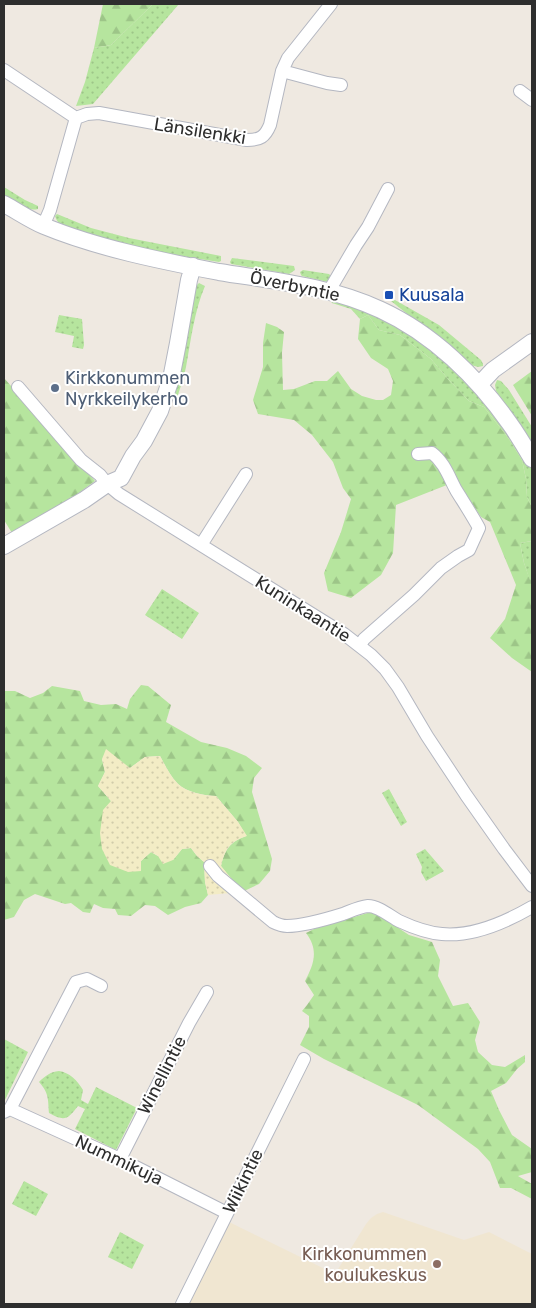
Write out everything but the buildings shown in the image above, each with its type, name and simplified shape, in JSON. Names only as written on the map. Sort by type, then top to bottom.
[{"type":"street","name":"Länsilenkki","points":[[76,118],[86,114],[99,113],[247,140],[257,140],[267,132],[282,71],[288,58],[331,4]]},
{"type":"street","points":[[4,70],[76,118],[50,210],[43,226]]},
{"type":"street","points":[[282,71],[342,85]]},
{"type":"street","points":[[520,91],[532,100]]},
{"type":"street","points":[[329,291],[368,227],[388,189]]},
{"type":"street","name":"Överbyntie","points":[[4,204],[43,226],[89,242],[137,255],[329,291],[381,310],[444,350],[479,385],[511,425],[532,459]]},
{"type":"street","points":[[4,546],[84,500],[107,484],[114,471],[133,456],[144,442],[160,411],[171,379],[193,266]]},
{"type":"street","points":[[479,385],[493,370],[532,342]]},
{"type":"street","name":"Kuninkaantie","points":[[18,387],[81,460],[126,499],[360,645],[384,668],[466,795],[504,850],[532,886]]},
{"type":"street","points":[[360,645],[364,639],[414,595],[441,568],[469,550],[479,528],[440,459],[432,453],[418,454]]},
{"type":"street","points":[[201,545],[246,474]]},
{"type":"street","points":[[210,866],[218,876],[272,922],[281,926],[316,921],[371,906],[399,921],[427,931],[442,934],[459,934],[474,932],[532,908]]},
{"type":"street","points":[[7,1111],[76,982],[87,980],[100,986]]},
{"type":"street","name":"Winellintie","points":[[120,1160],[189,1023],[207,992]]},
{"type":"street","name":"Wiikintie","points":[[182,1304],[304,1059]]},
{"type":"street","name":"Nummikuja","points":[[7,1111],[120,1160],[228,1213]]},
{"type":"shaded area","name":"Kirkkonummen koulukeskus","points":[[383,1212],[464,1240],[489,1232],[532,1254],[532,1304],[189,1304],[229,1222],[335,1274],[366,1224],[371,1218]]},
{"type":"green space","points":[[103,4],[153,4],[111,45],[94,48]]},
{"type":"green space","points":[[153,4],[179,4],[93,104],[76,106],[94,48],[111,45]]},
{"type":"green space","points":[[4,187],[38,206],[38,209],[29,209],[16,204],[4,196]]},
{"type":"green space","points":[[57,214],[91,228],[129,238],[221,256],[221,261],[168,253],[101,238],[62,225],[55,216]]},
{"type":"green space","points":[[232,258],[294,266],[295,270],[289,274],[231,264]]},
{"type":"green space","points":[[303,270],[329,274],[332,277],[328,282],[302,276],[300,272]]},
{"type":"green space","points":[[199,283],[205,286],[195,316],[184,375],[177,398],[170,397],[195,287]]},
{"type":"green space","points":[[329,297],[378,315],[406,330],[441,356],[478,389],[514,437],[532,470],[532,507],[527,497],[522,460],[509,439],[484,407],[469,401],[431,359],[400,335],[379,330],[368,315],[360,319],[351,309],[332,303]]},
{"type":"green space","points":[[395,300],[439,325],[481,360],[483,366],[471,365],[391,301]]},
{"type":"green space","points":[[59,315],[82,319],[83,349],[72,347],[74,336],[55,332]]},
{"type":"green space","points":[[368,315],[379,330],[400,335],[431,359],[469,401],[484,407],[509,439],[522,460],[527,497],[532,507],[532,541],[520,543],[530,580],[532,578],[532,672],[512,658],[490,638],[505,619],[516,585],[490,522],[481,517],[457,481],[396,505],[393,553],[381,575],[351,598],[328,591],[324,573],[341,532],[351,499],[343,488],[333,462],[312,435],[294,420],[258,414],[253,400],[263,367],[263,343],[266,323],[284,332],[282,353],[283,390],[294,389],[315,381],[327,381],[338,371],[351,389],[362,396],[383,400],[391,395],[393,381],[388,369],[371,358],[358,339],[360,319]]},
{"type":"green space","points":[[532,371],[532,416],[513,385]]},
{"type":"green space","points":[[4,378],[95,481],[76,495],[12,533],[4,520]]},
{"type":"green space","points":[[497,380],[501,381],[509,390],[532,427],[532,443],[496,391],[495,385]]},
{"type":"green space","points":[[532,541],[532,578],[530,581],[520,543]]},
{"type":"green space","points":[[162,589],[199,613],[182,639],[145,615]]},
{"type":"green space","points":[[141,685],[148,686],[171,705],[166,722],[201,742],[227,748],[246,756],[262,768],[254,778],[252,792],[272,859],[270,871],[259,884],[242,892],[221,866],[224,855],[229,847],[246,836],[238,822],[216,796],[196,793],[181,787],[170,774],[160,756],[145,757],[130,768],[102,759],[105,772],[98,786],[111,801],[141,870],[141,861],[151,852],[173,860],[182,849],[191,848],[204,862],[208,895],[201,903],[185,907],[168,915],[155,906],[145,905],[131,916],[118,915],[115,909],[103,908],[94,904],[90,913],[83,912],[71,903],[65,904],[35,894],[24,900],[14,917],[4,920],[4,691],[15,691],[30,698],[43,693],[52,686],[80,691],[84,701],[101,705],[116,704],[127,709],[130,699]]},
{"type":"green space","points":[[389,789],[407,822],[401,826],[382,793]]},
{"type":"green space","points":[[425,849],[444,871],[426,881],[421,872],[422,867],[416,854]]},
{"type":"green space","points":[[371,912],[409,935],[432,942],[440,960],[438,976],[453,1006],[468,1003],[480,1022],[475,1040],[478,1052],[492,1065],[505,1067],[525,1055],[525,1062],[506,1083],[491,1091],[512,1135],[532,1149],[532,1172],[518,1176],[532,1184],[532,1199],[511,1188],[500,1188],[490,1162],[478,1149],[418,1105],[324,1059],[300,1045],[309,1027],[309,1016],[302,1011],[314,995],[305,981],[314,957],[313,945],[306,933],[336,918],[354,917]]},
{"type":"green space","points":[[4,1039],[28,1052],[4,1102]]},
{"type":"green space","points":[[59,1071],[70,1075],[76,1080],[83,1090],[81,1100],[88,1104],[96,1087],[137,1108],[116,1150],[75,1129],[85,1109],[78,1106],[66,1118],[59,1118],[49,1113],[46,1093],[39,1082],[53,1072]]},
{"type":"green space","points":[[24,1181],[48,1194],[36,1216],[12,1204]]},
{"type":"green space","points":[[120,1232],[144,1245],[132,1269],[108,1257]]},
{"type":"sand","points":[[106,749],[130,768],[145,757],[160,756],[173,778],[181,787],[196,793],[216,796],[247,836],[236,840],[229,846],[221,866],[242,892],[208,895],[204,862],[191,848],[182,849],[173,860],[163,864],[158,856],[151,852],[141,861],[141,871],[128,872],[110,865],[102,849],[100,833],[103,810],[111,801],[98,786],[105,772],[102,759]]},
{"type":"place","name":"Kuusala","points":[[389,295]]},
{"type":"place","name":"Kirkkonummen Nyrkkeilykerho","points":[[55,388]]},
{"type":"place","name":"Kirkkonummen koulukeskus","points":[[437,1264]]}]
